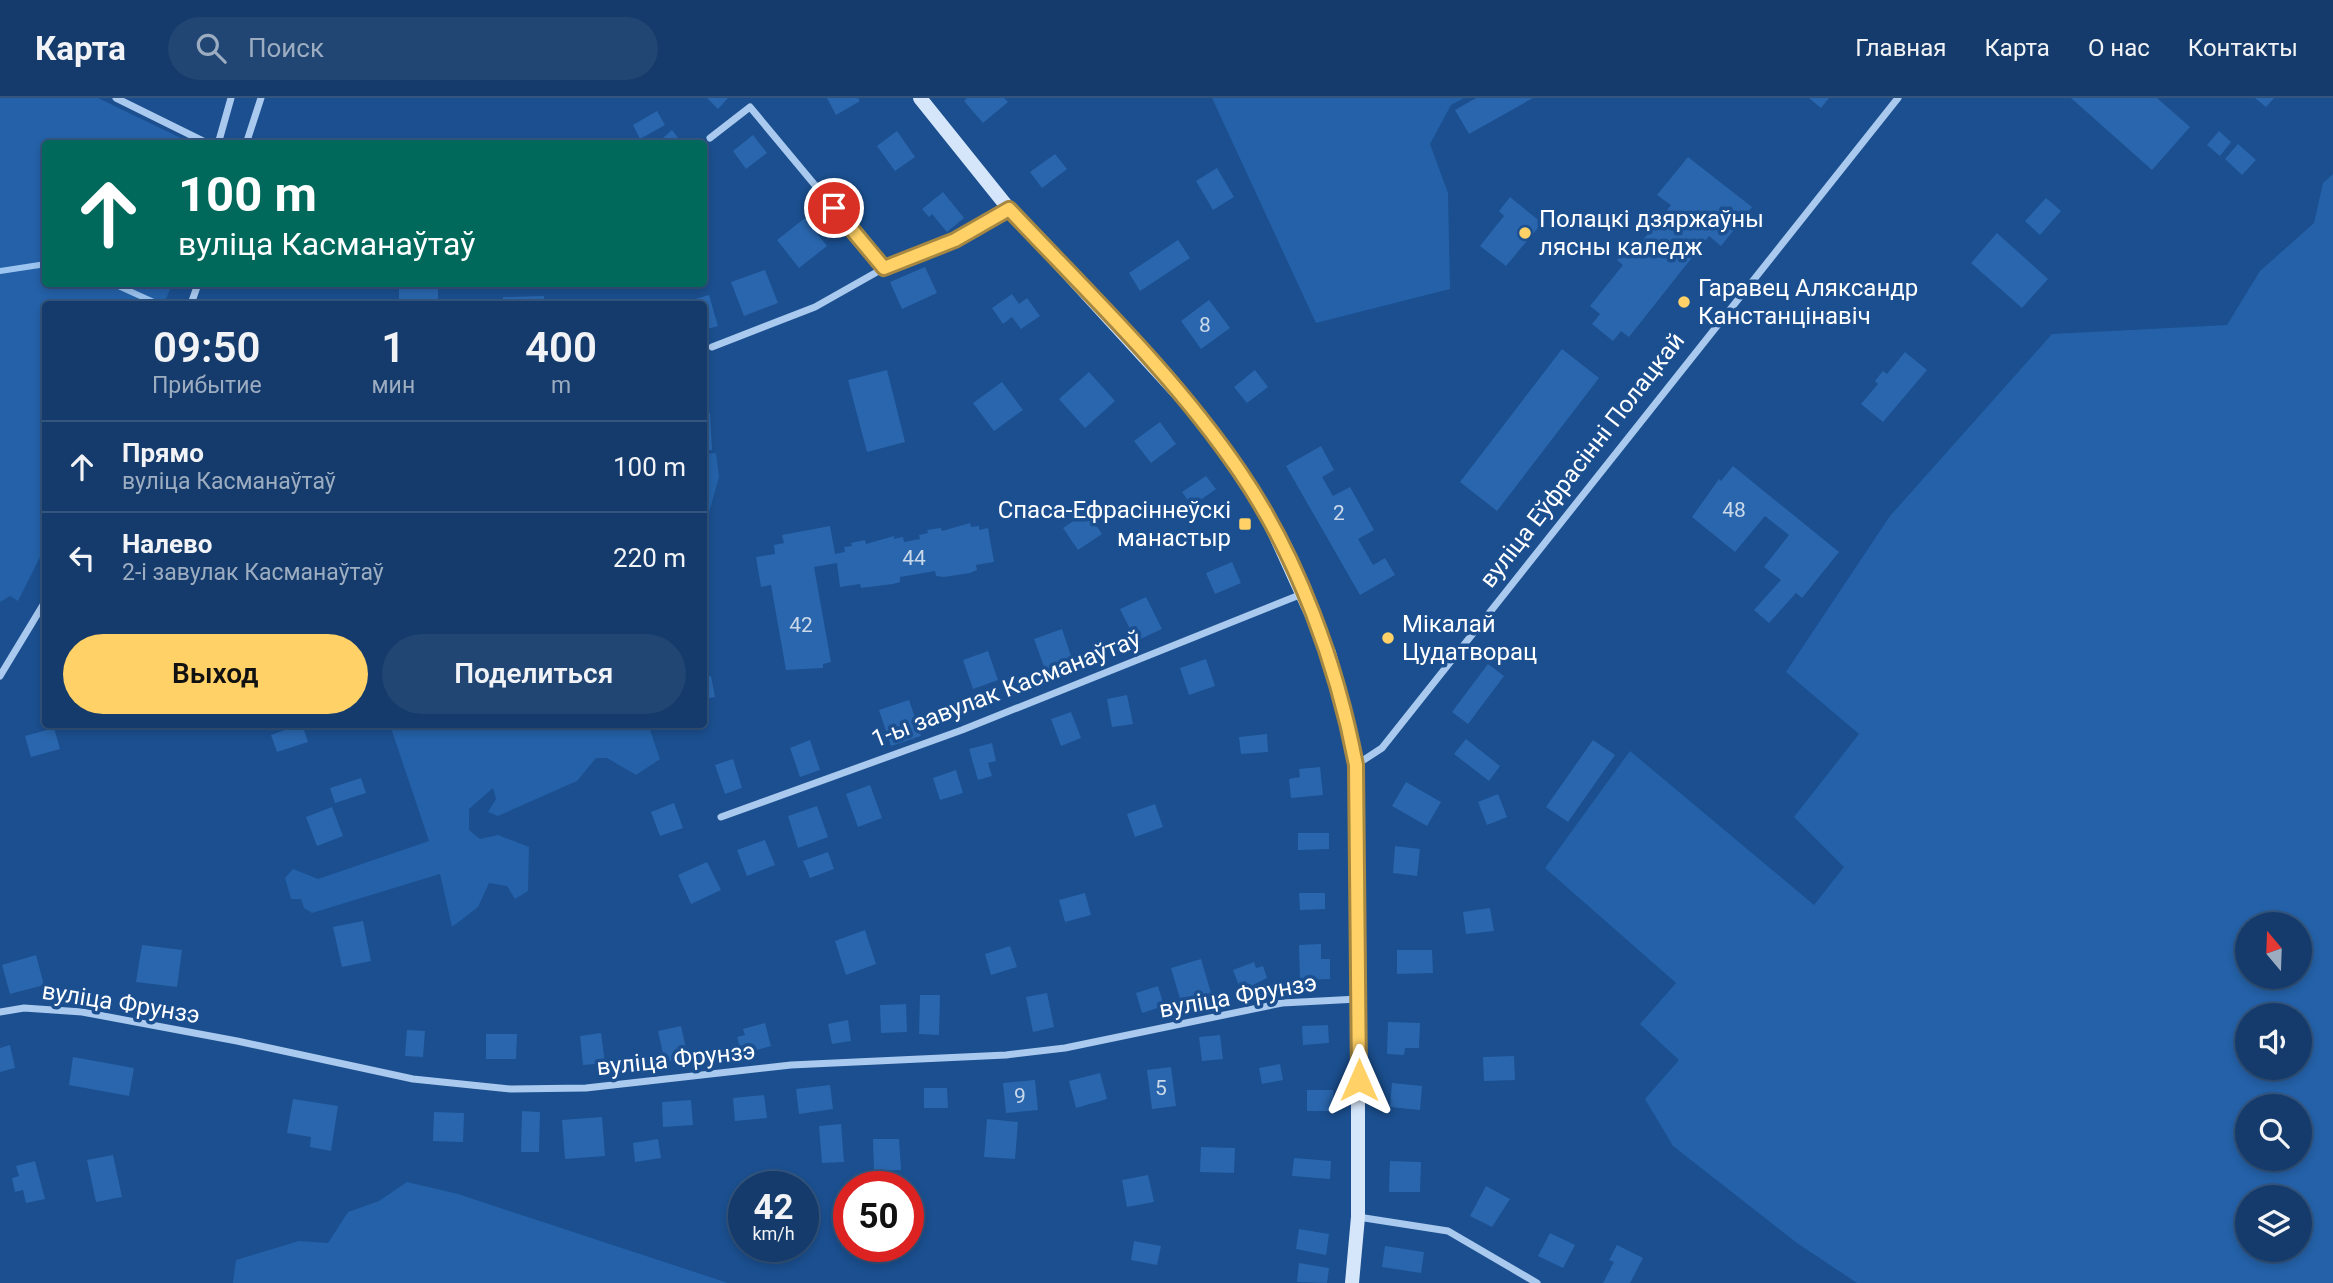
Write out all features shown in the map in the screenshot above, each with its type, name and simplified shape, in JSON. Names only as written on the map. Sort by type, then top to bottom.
[{"type":"main road","points":[[920,98],[1009,209],[1206,424],[1265,512],[1329,653],[1347,718],[1356,765],[1358,1217],[1352,1283]]},
{"type":"street","points":[[116,98],[201,140]]},
{"type":"street","points":[[219,140],[231,98]]},
{"type":"street","points":[[247,140],[261,98]]},
{"type":"street","name":"вуліца Еўфрасінні Полацкай","points":[[1356,765],[1382,748],[1898,98]]},
{"type":"street","points":[[710,138],[750,107],[884,268]]},
{"type":"street","points":[[712,347],[815,307],[884,268],[955,240],[1009,209]]},
{"type":"street","name":"1-ы завулак Касманаўтаў","points":[[721,817],[962,730],[1304,593]]},
{"type":"street","points":[[0,676],[42,607]]},
{"type":"street","name":"вуліца Фрунзэ","points":[[0,1012],[24,1008],[82,1012],[237,1041],[414,1079],[523,1089],[586,1088],[791,1065],[1006,1055],[1065,1048],[1282,1003],[1359,999]]},
{"type":"street","points":[[1358,1217],[1448,1231],[1537,1283]]},
{"type":"shaded area","points":[[0,98],[98,98],[185,140],[42,140],[42,287],[171,287],[165,301],[42,301],[42,553],[18,601],[10,596],[0,602]]},
{"type":"shaded area","points":[[1212,98],[1464,98],[1451,105],[1430,144],[1448,193],[1450,289],[1316,323]]},
{"type":"shaded area","points":[[2333,174],[2333,1283],[1857,1283],[1797,1243],[1673,1146],[1645,1099],[1679,1060],[1640,1024],[1676,983],[1545,868],[1630,751],[1814,905],[1844,867],[1794,817],[1859,734],[1786,672],[1890,516],[2052,334],[2227,325],[2260,271],[2314,223],[2323,183]]},
{"type":"shaded area","points":[[716,453],[719,477],[707,519],[707,454]]},
{"type":"shaded area","points":[[391,728],[650,730],[660,759],[636,775],[607,758],[596,758],[577,781],[498,816],[488,812],[496,799],[493,788],[469,809],[469,830],[480,839],[498,835],[529,847],[528,891],[515,899],[507,886],[489,883],[478,907],[452,927],[440,874],[312,913],[304,908],[301,899],[291,899],[285,878],[293,869],[318,879],[429,841]]},
{"type":"shaded area","points":[[407,1182],[458,1194],[728,1283],[233,1283],[236,1260],[299,1241],[328,1243],[348,1212],[379,1201]]},
{"type":"building","points":[[707,98],[728,98],[718,109]]},
{"type":"building","points":[[827,98],[858,98],[860,101],[836,115]]},
{"type":"building","points":[[967,98],[1004,98],[1008,102],[983,123],[964,101]]},
{"type":"building","points":[[1476,98],[1533,98],[1469,134],[1455,110]]},
{"type":"building","points":[[1809,98],[1829,98],[1821,108]]},
{"type":"building","points":[[2071,98],[2157,98],[2190,127],[2152,170]]},
{"type":"building","points":[[2255,98],[2274,98],[2266,107]]},
{"type":"building","points":[[657,111],[665,125],[640,139],[633,125]]},
{"type":"building","points":[[672,130],[680,140],[661,140]]},
{"type":"building","points":[[897,131],[915,157],[895,171],[877,146]]},
{"type":"building","points":[[2219,131],[2231,142],[2220,156],[2207,145]]},
{"type":"building","points":[[753,135],[767,153],[746,169],[733,151]]},
{"type":"building","points":[[2238,144],[2256,160],[2242,175],[2225,159]]},
{"type":"building","points":[[1055,154],[1067,169],[1042,188],[1030,172]]},
{"type":"building","points":[[1688,157],[1752,207],[1721,246],[1709,236],[1629,337],[1621,331],[1613,341],[1592,324],[1600,314],[1590,306],[1623,265],[1617,260],[1633,240],[1639,245],[1671,205],[1657,195]]},
{"type":"building","points":[[1217,168],[1234,197],[1213,210],[1196,181]]},
{"type":"building","points":[[943,192],[964,218],[947,232],[932,214],[929,217],[922,209]]},
{"type":"building","points":[[1510,197],[1542,223],[1506,266],[1480,246],[1504,216],[1499,211]]},
{"type":"building","points":[[2046,198],[2061,211],[2040,235],[2025,221]]},
{"type":"building","points":[[805,218],[827,246],[799,268],[777,240]]},
{"type":"building","points":[[1997,233],[2048,279],[2022,308],[1971,263]]},
{"type":"building","points":[[1178,240],[1190,258],[1140,291],[1129,273]]},
{"type":"building","points":[[925,267],[937,293],[902,309],[890,282]]},
{"type":"building","points":[[765,270],[778,303],[744,316],[731,282]]},
{"type":"building","points":[[399,287],[438,287],[438,301],[399,301]]},
{"type":"building","points":[[1012,294],[1019,304],[1027,298],[1040,316],[1021,329],[1012,317],[1003,324],[992,308]]},
{"type":"building","points":[[709,295],[718,326],[707,329],[707,301],[688,301]]},
{"type":"building","points":[[544,296],[544,301],[503,301],[503,297]]},
{"type":"building","points":[[1209,300],[1230,328],[1201,349],[1181,321]]},
{"type":"building","points":[[1562,349],[1599,378],[1497,511],[1460,482]]},
{"type":"building","points":[[1905,352],[1927,370],[1883,422],[1861,404],[1878,384],[1875,381],[1883,371],[1887,374]]},
{"type":"building","points":[[887,370],[905,442],[867,452],[848,380]]},
{"type":"building","points":[[1255,370],[1268,387],[1247,403],[1234,387]]},
{"type":"building","points":[[1089,372],[1115,401],[1085,428],[1059,399]]},
{"type":"building","points":[[1002,382],[1023,410],[994,431],[973,403]]},
{"type":"building","points":[[707,413],[710,413],[712,450],[707,451]]},
{"type":"building","points":[[1160,422],[1176,444],[1151,463],[1134,441]]},
{"type":"building","points":[[1321,446],[1334,470],[1322,477],[1333,496],[1350,487],[1374,530],[1358,539],[1373,565],[1385,558],[1395,575],[1360,595],[1286,466]]},
{"type":"building","points":[[1733,466],[1839,552],[1802,598],[1796,593],[1769,623],[1754,610],[1781,580],[1764,567],[1789,535],[1765,516],[1735,552],[1692,517],[1719,479],[1721,481]]},
{"type":"building","points":[[1206,476],[1216,489],[1192,506],[1182,492]]},
{"type":"building","points":[[1087,512],[1102,534],[1078,550],[1063,528]]},
{"type":"building","points":[[970,523],[971,527],[979,526],[979,530],[988,528],[994,562],[976,565],[977,570],[970,573],[944,577],[936,576],[935,571],[900,577],[900,582],[893,584],[861,588],[860,584],[840,587],[837,563],[814,567],[831,662],[823,664],[823,668],[786,670],[771,585],[761,587],[756,557],[775,554],[774,545],[784,543],[782,535],[830,526],[835,554],[845,552],[844,547],[852,546],[851,543],[865,540],[866,544],[894,536],[894,539],[903,537],[904,542],[920,539],[919,535],[928,533],[927,530],[941,528],[942,531]]},
{"type":"building","points":[[1232,562],[1241,583],[1215,594],[1206,573]]},
{"type":"building","points":[[1146,597],[1162,629],[1136,641],[1120,609]]},
{"type":"building","points":[[1062,629],[1074,665],[1047,675],[1034,639]]},
{"type":"building","points":[[988,651],[998,680],[973,689],[963,660]]},
{"type":"building","points":[[1206,659],[1215,686],[1189,695],[1180,668]]},
{"type":"building","points":[[1488,664],[1504,676],[1468,724],[1452,712]]},
{"type":"building","points":[[711,676],[715,697],[707,698],[707,677]]},
{"type":"building","points":[[1127,695],[1133,724],[1112,727],[1107,699]]},
{"type":"building","points":[[909,700],[921,736],[891,746],[879,710]]},
{"type":"building","points":[[1071,712],[1081,738],[1061,746],[1051,719]]},
{"type":"building","points":[[54,728],[60,749],[31,757],[25,736]]},
{"type":"building","points":[[291,728],[303,728],[308,742],[277,752],[271,735]]},
{"type":"building","points":[[1267,734],[1268,752],[1241,754],[1239,737]]},
{"type":"building","points":[[1466,739],[1500,766],[1489,781],[1454,754]]},
{"type":"building","points":[[810,740],[820,770],[800,777],[790,748]]},
{"type":"building","points":[[1593,740],[1615,755],[1568,822],[1546,807]]},
{"type":"building","points":[[992,743],[996,761],[988,763],[992,776],[978,780],[969,749]]},
{"type":"building","points":[[733,759],[742,788],[725,794],[715,765]]},
{"type":"building","points":[[1320,767],[1323,795],[1291,798],[1289,779],[1300,777],[1299,769]]},
{"type":"building","points":[[956,770],[963,793],[940,800],[933,778]]},
{"type":"building","points":[[361,778],[366,793],[335,803],[330,788]]},
{"type":"building","points":[[1406,782],[1441,802],[1427,826],[1392,806]]},
{"type":"building","points":[[870,785],[882,818],[858,827],[846,794]]},
{"type":"building","points":[[1498,794],[1507,817],[1487,825],[1478,802]]},
{"type":"building","points":[[674,803],[683,828],[660,836],[651,812]]},
{"type":"building","points":[[1155,804],[1163,827],[1135,837],[1127,814]]},
{"type":"building","points":[[817,806],[828,837],[798,848],[788,816]]},
{"type":"building","points":[[332,807],[343,836],[317,846],[306,817]]},
{"type":"building","points":[[1298,833],[1329,833],[1329,849],[1298,850]]},
{"type":"building","points":[[765,840],[775,865],[747,876],[737,850]]},
{"type":"building","points":[[1395,846],[1420,849],[1417,876],[1393,873]]},
{"type":"building","points":[[828,852],[834,869],[810,878],[803,861]]},
{"type":"building","points":[[707,862],[721,890],[691,904],[678,875]]},
{"type":"building","points":[[1085,893],[1091,915],[1065,922],[1059,900]]},
{"type":"building","points":[[1299,893],[1325,893],[1325,909],[1300,910]]},
{"type":"building","points":[[1490,908],[1494,931],[1466,934],[1463,912]]},
{"type":"building","points":[[363,921],[371,961],[342,967],[333,927]]},
{"type":"building","points":[[865,930],[876,964],[846,975],[835,941]]},
{"type":"building","points":[[1321,944],[1321,959],[1330,959],[1330,979],[1300,980],[1299,945]]},
{"type":"building","points":[[142,945],[182,950],[177,987],[136,982]]},
{"type":"building","points":[[1010,946],[1017,967],[991,975],[985,954]]},
{"type":"building","points":[[1397,950],[1432,950],[1433,973],[1397,974]]},
{"type":"building","points":[[36,955],[44,985],[10,994],[2,965]]},
{"type":"building","points":[[1201,959],[1213,1000],[1183,1009],[1171,968]]},
{"type":"building","points":[[1254,962],[1256,968],[1263,966],[1267,978],[1241,991],[1233,970]]},
{"type":"building","points":[[1158,986],[1164,1006],[1142,1013],[1136,993]]},
{"type":"building","points":[[1047,993],[1054,1027],[1033,1032],[1026,997]]},
{"type":"building","points":[[920,995],[940,995],[939,1035],[919,1034]]},
{"type":"building","points":[[906,1004],[907,1032],[881,1033],[880,1005]]},
{"type":"building","points":[[848,1020],[851,1041],[832,1044],[828,1024]]},
{"type":"building","points":[[1388,1022],[1420,1023],[1419,1048],[1405,1048],[1404,1055],[1387,1054]]},
{"type":"building","points":[[765,1023],[771,1046],[742,1054],[737,1037],[745,1035],[743,1029]]},
{"type":"building","points":[[1328,1025],[1329,1043],[1303,1045],[1302,1026]]},
{"type":"building","points":[[681,1026],[688,1057],[665,1062],[658,1031]]},
{"type":"building","points":[[407,1030],[425,1031],[423,1057],[405,1056]]},
{"type":"building","points":[[601,1033],[605,1063],[583,1065],[580,1036]]},
{"type":"building","points":[[486,1034],[517,1034],[516,1059],[486,1059]]},
{"type":"building","points":[[1220,1035],[1223,1059],[1202,1061],[1199,1037]]},
{"type":"building","points":[[10,1045],[15,1068],[0,1072],[0,1048]]},
{"type":"building","points":[[1514,1056],[1515,1080],[1484,1081],[1483,1057]]},
{"type":"building","points":[[73,1057],[134,1068],[129,1096],[69,1085]]},
{"type":"building","points":[[1280,1064],[1283,1080],[1262,1084],[1259,1068]]},
{"type":"building","points":[[1171,1067],[1176,1106],[1152,1109],[1147,1070]]},
{"type":"building","points":[[1100,1073],[1107,1099],[1076,1108],[1069,1081]]},
{"type":"building","points":[[1035,1080],[1038,1110],[1006,1113],[1003,1083]]},
{"type":"building","points":[[1392,1083],[1422,1086],[1420,1110],[1390,1107]]},
{"type":"building","points":[[830,1085],[833,1109],[799,1114],[796,1089]]},
{"type":"building","points":[[924,1088],[947,1088],[948,1108],[924,1108]]},
{"type":"building","points":[[1307,1090],[1333,1090],[1334,1111],[1307,1111]]},
{"type":"building","points":[[764,1095],[767,1118],[735,1121],[733,1098]]},
{"type":"building","points":[[293,1099],[338,1106],[331,1151],[310,1147],[311,1137],[287,1133]]},
{"type":"building","points":[[691,1100],[693,1125],[663,1127],[662,1102]]},
{"type":"building","points":[[522,1111],[540,1112],[539,1152],[521,1152]]},
{"type":"building","points":[[434,1112],[464,1113],[463,1142],[433,1141]]},
{"type":"building","points":[[602,1117],[605,1156],[565,1159],[562,1120]]},
{"type":"building","points":[[987,1119],[1018,1122],[1015,1159],[984,1157]]},
{"type":"building","points":[[841,1124],[844,1162],[822,1163],[819,1126]]},
{"type":"building","points":[[658,1139],[661,1158],[635,1162],[633,1143]]},
{"type":"building","points":[[873,1139],[899,1139],[901,1170],[874,1171]]},
{"type":"building","points":[[1201,1147],[1235,1148],[1234,1173],[1200,1172]]},
{"type":"building","points":[[113,1155],[122,1197],[96,1202],[87,1160]]},
{"type":"building","points":[[1294,1158],[1331,1161],[1330,1179],[1292,1176]]},
{"type":"building","points":[[35,1161],[45,1199],[26,1203],[23,1190],[15,1192],[12,1178],[19,1176],[16,1166]]},
{"type":"building","points":[[1390,1161],[1421,1162],[1420,1192],[1389,1192]]},
{"type":"building","points":[[1148,1175],[1154,1202],[1127,1207],[1122,1180]]},
{"type":"building","points":[[1486,1186],[1510,1199],[1492,1227],[1470,1216]]},
{"type":"building","points":[[1299,1229],[1329,1234],[1326,1255],[1296,1249]]},
{"type":"building","points":[[1550,1233],[1575,1245],[1563,1268],[1538,1256]]},
{"type":"building","points":[[1134,1241],[1161,1246],[1157,1265],[1131,1260]]},
{"type":"building","points":[[1617,1245],[1643,1258],[1630,1283],[1603,1283],[1614,1262],[1609,1260]]},
{"type":"building","points":[[1385,1246],[1424,1252],[1421,1273],[1382,1267]]},
{"type":"building","points":[[1299,1263],[1329,1268],[1327,1283],[1297,1282]]},
{"type":"waterway","points":[[0,271],[42,265]]},
{"type":"waterway","points":[[121,287],[151,301]]},
{"type":"place","name":"Полацкі дзяржаўны лясны каледж","points":[[1525,233]]},
{"type":"place","name":"Гаравец Аляксандр Канстанцінавіч","points":[[1684,302]]},
{"type":"place","name":"Спаса-Ефрасіннеўскі манастыр","points":[[1245,524]]},
{"type":"place","name":"Мікалай Цудатворац","points":[[1388,638]]},
{"type":"route","points":[[834,208],[884,268],[955,240],[1009,209],[1206,424],[1265,512],[1329,653],[1347,718],[1356,765],[1359,1080]]}]
